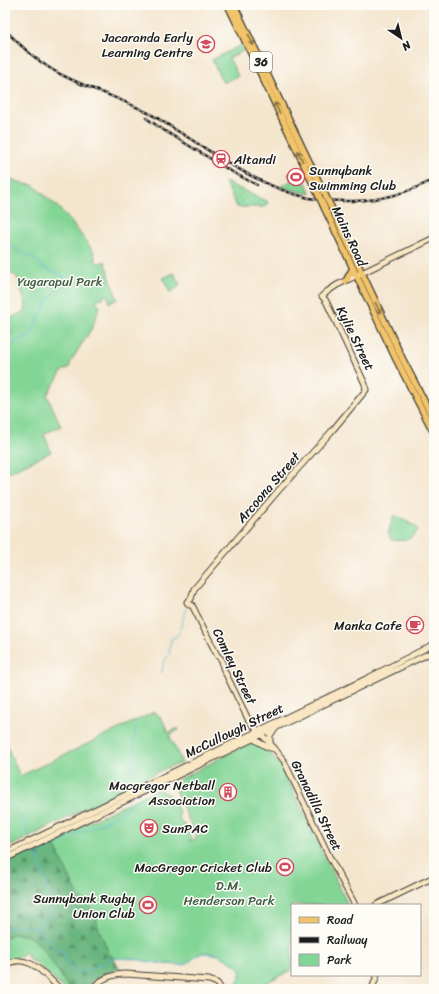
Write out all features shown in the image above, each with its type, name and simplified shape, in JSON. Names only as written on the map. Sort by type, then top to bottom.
[{"type":"main road","name":"Mains Road","points":[[228,5],[353,268],[359,274]]},
{"type":"main road","name":"Mains Road","points":[[234,5],[326,197],[359,274],[434,433]]},
{"type":"main road","points":[[346,281],[353,268]]},
{"type":"main road","name":"Mains Road","points":[[406,373],[434,420]]},
{"type":"street","points":[[430,5],[434,13]]},
{"type":"street","points":[[346,281],[434,238]]},
{"type":"street","name":"Kylie Street","points":[[346,281],[328,290],[322,296],[326,301],[366,385],[365,392]]},
{"type":"street","name":"Arcoona Street","points":[[192,602],[194,588],[365,392]]},
{"type":"street","name":"Comley Street","points":[[192,602],[217,654],[222,660],[223,668],[252,725],[259,732]]},
{"type":"street","name":"McCullough Street","points":[[128,796],[252,738],[259,732],[388,669],[434,644]]},
{"type":"street","name":"McCullough Street","points":[[24,847],[244,737],[278,726],[434,651]]},
{"type":"street","points":[[244,737],[252,725]]},
{"type":"street","points":[[270,743],[270,735],[278,726]]},
{"type":"street","name":"Granadilla Street","points":[[259,732],[284,761],[353,904]]},
{"type":"street","points":[[252,738],[267,747],[275,749]]},
{"type":"street","points":[[5,853],[24,847]]},
{"type":"street","points":[[5,859],[24,847]]},
{"type":"street","points":[[378,904],[434,877]]},
{"type":"street","points":[[5,965],[16,960],[29,962],[36,965],[60,989]]},
{"type":"street","points":[[92,989],[106,978],[119,974],[208,980],[217,983],[221,989]]},
{"type":"street","points":[[372,989],[377,976]]},
{"type":"green space","points":[[241,45],[245,50],[229,58],[238,76],[223,83],[212,60]]},
{"type":"green space","name":"Sunnybank Swimming Club","points":[[299,168],[311,194],[280,187],[291,181],[288,174]]},
{"type":"green space","name":"Yugarapul Park","points":[[5,177],[24,184],[33,185],[58,207],[94,252],[96,262],[100,263],[105,261],[118,299],[109,303],[109,297],[104,295],[103,298],[97,299],[96,303],[100,306],[92,328],[71,361],[69,368],[62,371],[47,395],[61,426],[44,434],[51,452],[5,474],[5,338],[11,333],[11,330],[5,323],[9,319],[25,311],[26,305],[17,277],[13,274],[7,276],[5,275]]},
{"type":"green space","points":[[225,182],[268,202],[265,207],[237,207]]},
{"type":"green space","points":[[174,273],[180,285],[170,293],[163,278]]},
{"type":"green space","points":[[394,515],[415,526],[418,530],[412,537],[400,541],[391,540],[388,533]]},
{"type":"green space","points":[[154,712],[162,718],[168,733],[178,728],[179,730],[171,734],[170,737],[182,763],[166,768],[5,849],[5,742],[20,776]]},
{"type":"green space","name":"D.M. Henderson Park","points":[[254,743],[269,752],[282,768],[348,904],[291,904],[291,970],[253,989],[235,989],[240,976],[240,969],[225,958],[213,953],[201,953],[183,965],[113,958],[109,953],[98,927],[96,914],[78,895],[52,840],[157,789],[168,794],[174,801],[180,814],[178,815],[182,824],[184,824],[191,838],[190,841],[197,839],[172,783],[246,745]]},
{"type":"green space","points":[[52,840],[78,895],[96,914],[98,927],[109,953],[121,969],[93,981],[86,989],[69,989],[56,968],[32,938],[13,935],[5,938],[5,861]]},
{"type":"green space","points":[[13,934],[27,936],[36,941],[52,962],[69,989],[64,989],[35,962],[29,960],[25,952],[21,956],[5,962],[5,938]]},
{"type":"waterway","points":[[5,243],[36,260],[43,267],[65,277],[65,284],[49,298],[30,335],[5,347]]},
{"type":"waterway","points":[[180,629],[186,609]]},
{"type":"waterway","points":[[162,673],[163,664],[170,653],[169,650],[171,639],[177,636],[179,632]]},
{"type":"waterway","points":[[127,792],[131,786],[133,774],[136,726]]},
{"type":"waterway","points":[[5,799],[14,806],[23,821],[30,838]]},
{"type":"waterway","points":[[38,859],[40,855],[48,848],[117,815],[128,806],[128,801]]},
{"type":"waterway","points":[[33,847],[44,876],[50,898],[50,916],[35,927]]},
{"type":"waterway","points":[[5,929],[19,926],[31,926],[42,932],[50,944],[64,953],[68,964],[75,972],[84,972],[113,958],[185,965],[196,956],[203,953],[219,955],[231,961],[240,969],[240,976],[235,989]]},
{"type":"railway","points":[[5,30],[33,56],[56,72],[151,114],[238,169],[254,178],[288,192],[323,200],[363,200],[395,195],[434,179]]},
{"type":"railway","points":[[146,118],[234,173],[257,185]]},
{"type":"place","name":"Jacaranda Early Learning Centre","points":[[206,44]]},
{"type":"place","name":"Altandi","points":[[221,159]]},
{"type":"place","name":"Sunnybank Swimming Club","points":[[296,177]]},
{"type":"place","name":"Manka Cafe","points":[[415,625]]},
{"type":"place","name":"Macgregor Netball Association","points":[[228,792]]},
{"type":"place","name":"SunPAC","points":[[149,828]]},
{"type":"place","name":"MacGregor Cricket Club","points":[[285,867]]},
{"type":"place","name":"Sunnybank Rugby Union Club","points":[[148,905]]}]
